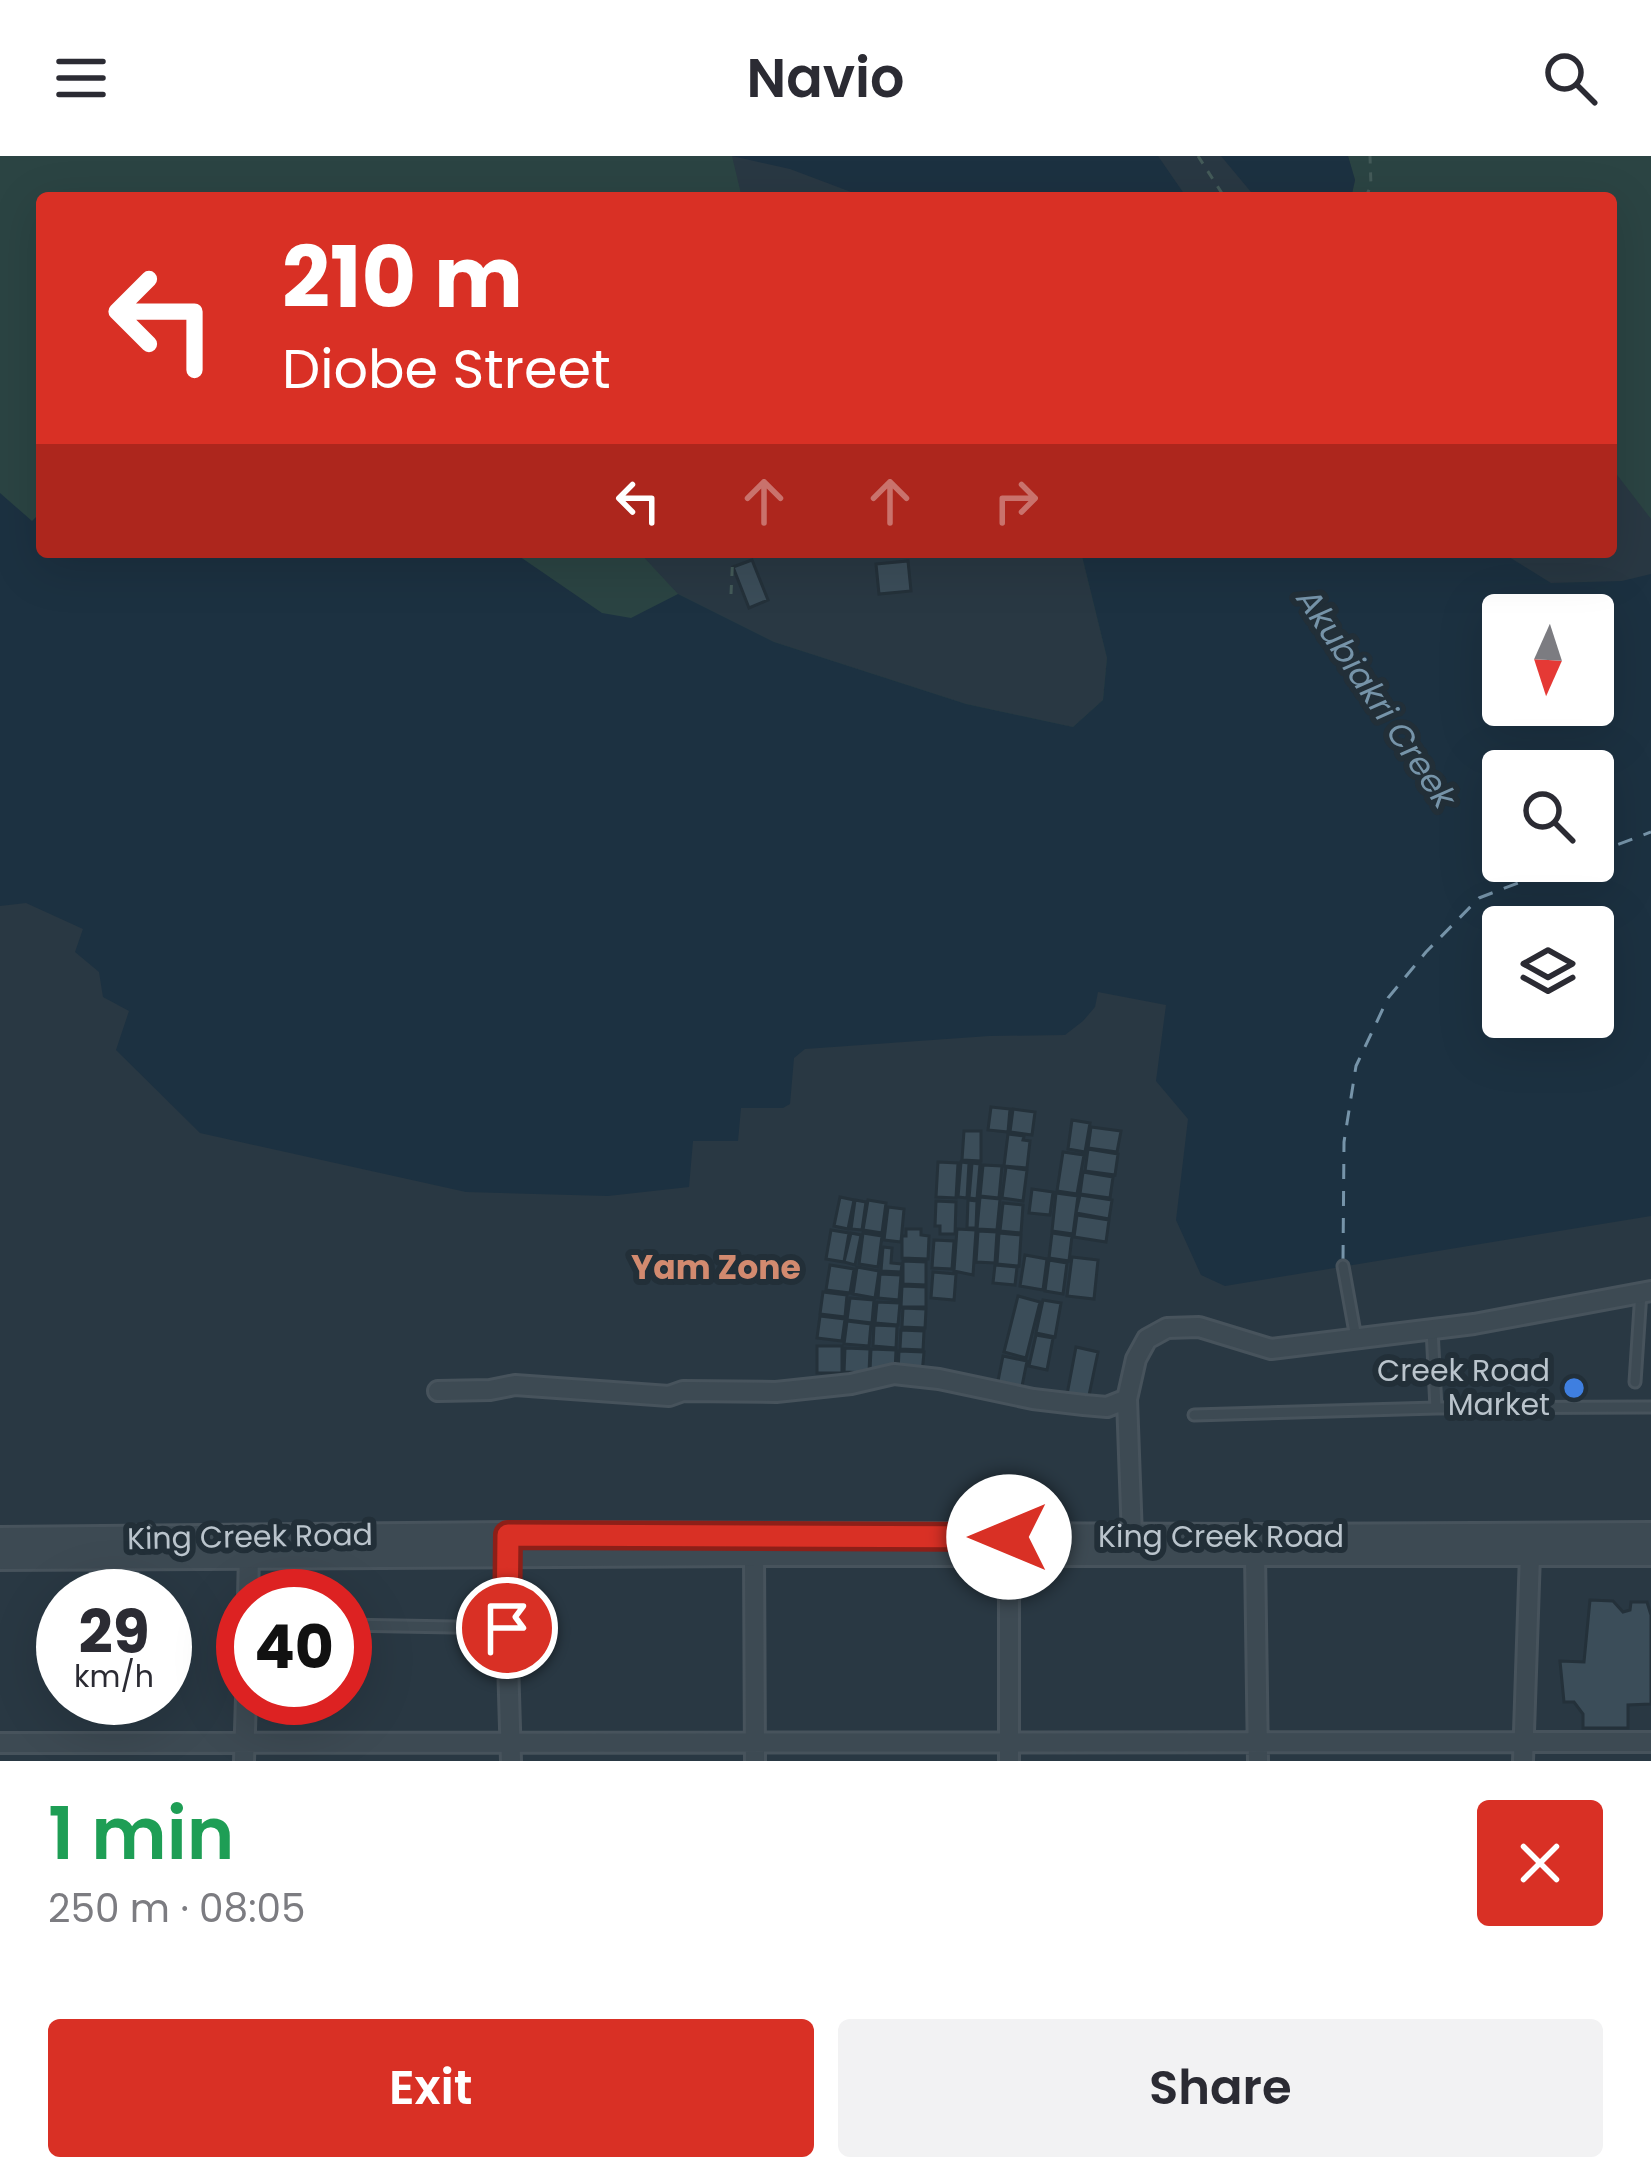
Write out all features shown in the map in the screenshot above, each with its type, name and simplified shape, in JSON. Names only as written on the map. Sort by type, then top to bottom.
[{"type":"street","points":[[1132,1538],[1127,1399],[1136,1359],[1148,1339],[1167,1328],[1199,1327],[1271,1349],[1474,1324],[1646,1292]]},
{"type":"street","points":[[438,1391],[515,1385],[669,1396],[683,1391],[776,1392],[894,1374],[1084,1405],[1107,1407],[1127,1399]]},
{"type":"street","name":"King Creek Road","points":[[0,1557],[249,1555],[508,1545],[754,1553],[1132,1538],[1651,1535]]},
{"type":"street","name":"King Creek Road","points":[[0,1540],[1009,1546],[1256,1555],[1651,1553]]},
{"type":"street","points":[[508,1545],[511,1752]]},
{"type":"street","points":[[1009,1546],[1009,1751]]},
{"type":"street","points":[[754,1553],[755,1752]]},
{"type":"street","points":[[1523,1752],[1530,1554]]},
{"type":"street","points":[[249,1555],[249,1569]]},
{"type":"street","points":[[1256,1555],[1258,1752]]},
{"type":"street","points":[[0,1743],[244,1752],[1523,1752],[1651,1742]]},
{"type":"lane","points":[[1343,1266],[1356,1338]]},
{"type":"lane","points":[[1634,1382],[1646,1292]]},
{"type":"lane","points":[[1432,1329],[1436,1408]]},
{"type":"lane","points":[[1193,1415],[1651,1407]]},
{"type":"lane","points":[[372,1625],[507,1628]]},
{"type":"path","points":[[1198,156],[1221,192]]},
{"type":"path","points":[[1368,192],[1370,156]]},
{"type":"path","points":[[731,594],[733,558]]},
{"type":"green space","points":[[0,156],[732,156],[741,192],[36,192],[36,556],[0,550]]},
{"type":"green space","points":[[1348,156],[1651,156],[1651,519],[1617,475],[1617,192],[1352,192],[1355,180]]},
{"type":"green space","points":[[45,558],[645,558],[678,594],[774,642],[966,704],[1073,727],[1103,700],[1107,658],[1084,558],[1182,759]]},
{"type":"water","points":[[732,156],[1158,156],[1183,192],[851,192],[790,169]]},
{"type":"water","points":[[1221,156],[1348,156],[1355,180],[1352,192],[1251,192]]},
{"type":"water","name":"Akubiakri Creek","points":[[0,493],[32,521],[36,517],[36,558],[522,558],[602,613],[631,618],[678,594],[774,642],[966,704],[1073,727],[1103,700],[1107,658],[1082,558],[1511,558],[1551,583],[1622,581],[1651,574],[1651,1216],[1225,1286],[1201,1275],[1176,1220],[1188,1119],[1156,1081],[1166,1005],[1098,992],[1095,1007],[1065,1035],[805,1049],[794,1058],[790,1104],[741,1108],[738,1141],[693,1141],[689,1187],[608,1196],[466,1192],[200,1133],[116,1050],[129,1011],[103,997],[99,972],[75,952],[83,929],[26,903],[0,906]]},
{"type":"building","points":[[752,560],[768,600],[749,608],[733,567]]},
{"type":"building","points":[[908,561],[911,591],[879,594],[876,564]]},
{"type":"building","points":[[991,1107],[1010,1109],[1008,1132],[988,1130]]},
{"type":"building","points":[[1013,1109],[1035,1112],[1032,1135],[1010,1132]]},
{"type":"building","points":[[1072,1120],[1090,1123],[1085,1152],[1068,1149]]},
{"type":"building","points":[[1091,1127],[1121,1131],[1117,1152],[1088,1148]]},
{"type":"building","points":[[964,1131],[981,1131],[981,1161],[962,1160]]},
{"type":"building","points":[[1008,1134],[1030,1141],[1027,1168],[1004,1166]]},
{"type":"building","points":[[1088,1149],[1118,1154],[1115,1175],[1085,1171]]},
{"type":"building","points":[[1063,1152],[1084,1155],[1077,1194],[1057,1191]]},
{"type":"building","points":[[938,1162],[958,1163],[956,1198],[936,1197]]},
{"type":"building","points":[[961,1162],[969,1163],[967,1198],[958,1197]]},
{"type":"building","points":[[972,1163],[980,1164],[977,1199],[969,1198]]},
{"type":"building","points":[[983,1165],[1002,1166],[999,1198],[980,1196]]},
{"type":"building","points":[[1006,1167],[1027,1170],[1023,1201],[1002,1198]]},
{"type":"building","points":[[1083,1172],[1113,1177],[1110,1198],[1080,1194]]},
{"type":"building","points":[[1032,1189],[1053,1192],[1050,1215],[1029,1213]]},
{"type":"building","points":[[1056,1193],[1078,1196],[1073,1234],[1052,1231]]},
{"type":"building","points":[[1080,1195],[1112,1200],[1109,1219],[1076,1213]]},
{"type":"building","points":[[840,1197],[854,1200],[848,1229],[834,1226]]},
{"type":"building","points":[[980,1197],[1000,1199],[997,1230],[977,1229]]},
{"type":"building","points":[[855,1200],[866,1202],[862,1230],[851,1229]]},
{"type":"building","points":[[868,1200],[886,1203],[882,1233],[863,1230]]},
{"type":"building","points":[[968,1200],[977,1201],[976,1228],[967,1228]]},
{"type":"building","points":[[936,1201],[956,1202],[955,1234],[940,1234],[940,1226],[935,1226]]},
{"type":"building","points":[[1003,1203],[1023,1205],[1021,1233],[1000,1231]]},
{"type":"building","points":[[888,1207],[904,1209],[901,1242],[884,1240]]},
{"type":"building","points":[[1077,1215],[1109,1220],[1106,1242],[1074,1237]]},
{"type":"building","points":[[906,1229],[921,1229],[921,1235],[929,1236],[928,1259],[902,1258]]},
{"type":"building","points":[[957,1229],[976,1230],[973,1275],[954,1271]]},
{"type":"building","points":[[831,1230],[849,1233],[844,1262],[826,1259]]},
{"type":"building","points":[[978,1231],[997,1232],[995,1263],[976,1262]]},
{"type":"building","points":[[851,1233],[861,1235],[855,1265],[844,1262]]},
{"type":"building","points":[[863,1233],[882,1236],[878,1267],[859,1264]]},
{"type":"building","points":[[999,1233],[1021,1235],[1019,1266],[997,1264]]},
{"type":"building","points":[[1052,1233],[1072,1236],[1069,1261],[1049,1258]]},
{"type":"building","points":[[934,1240],[954,1241],[952,1269],[932,1268]]},
{"type":"building","points":[[883,1247],[892,1248],[891,1263],[902,1264],[901,1272],[881,1271]]},
{"type":"building","points":[[1025,1255],[1047,1259],[1043,1290],[1020,1286]]},
{"type":"building","points":[[1072,1257],[1098,1260],[1094,1299],[1067,1296]]},
{"type":"building","points":[[1049,1260],[1067,1263],[1063,1294],[1045,1291]]},
{"type":"building","points":[[903,1261],[926,1262],[926,1285],[903,1284]]},
{"type":"building","points":[[830,1265],[854,1269],[850,1293],[826,1290]]},
{"type":"building","points":[[995,1265],[1017,1267],[1015,1285],[993,1283]]},
{"type":"building","points":[[857,1267],[879,1271],[875,1298],[853,1294]]},
{"type":"building","points":[[933,1272],[956,1274],[954,1300],[931,1298]]},
{"type":"building","points":[[880,1274],[901,1275],[899,1300],[878,1298]]},
{"type":"building","points":[[902,1286],[926,1287],[926,1307],[901,1307]]},
{"type":"building","points":[[823,1292],[847,1295],[845,1317],[820,1314]]},
{"type":"building","points":[[1018,1296],[1040,1302],[1026,1358],[1004,1352]]},
{"type":"building","points":[[850,1298],[874,1300],[872,1323],[847,1320]]},
{"type":"building","points":[[1043,1300],[1061,1303],[1055,1337],[1036,1333]]},
{"type":"building","points":[[877,1302],[900,1303],[898,1325],[875,1323]]},
{"type":"building","points":[[903,1308],[926,1309],[925,1328],[902,1327]]},
{"type":"building","points":[[820,1316],[845,1319],[842,1341],[817,1338]]},
{"type":"building","points":[[847,1321],[871,1324],[869,1346],[844,1344]]},
{"type":"building","points":[[874,1325],[897,1326],[896,1348],[873,1346]]},
{"type":"building","points":[[901,1330],[924,1331],[923,1350],[900,1349]]},
{"type":"building","points":[[1036,1335],[1053,1338],[1047,1370],[1029,1366]]},
{"type":"building","points":[[817,1346],[842,1346],[842,1373],[817,1373]]},
{"type":"building","points":[[1076,1347],[1098,1352],[1087,1405],[1066,1400]]},
{"type":"building","points":[[845,1348],[870,1349],[869,1373],[844,1372]]},
{"type":"building","points":[[871,1349],[896,1350],[895,1372],[870,1371]]},
{"type":"building","points":[[899,1351],[924,1352],[922,1374],[898,1372]]},
{"type":"building","points":[[1003,1356],[1027,1361],[1021,1391],[997,1386]]},
{"type":"building","points":[[1590,1600],[1613,1601],[1623,1612],[1630,1610],[1631,1602],[1647,1602],[1651,1615],[1651,1704],[1628,1705],[1628,1728],[1583,1728],[1583,1714],[1574,1702],[1564,1702],[1560,1661],[1584,1662]]},
{"type":"ferry route","points":[[1614,846],[1651,832]]},
{"type":"ferry route","points":[[1343,1260],[1344,1142],[1356,1066],[1388,998],[1426,952],[1479,898],[1521,882]]},
{"type":"place","name":"Creek Road Market","points":[[1574,1388]]},
{"type":"district","name":"Yam Zone","points":[[716,1267]]},
{"type":"route","points":[[507,1628],[508,1535],[1009,1537]]}]
